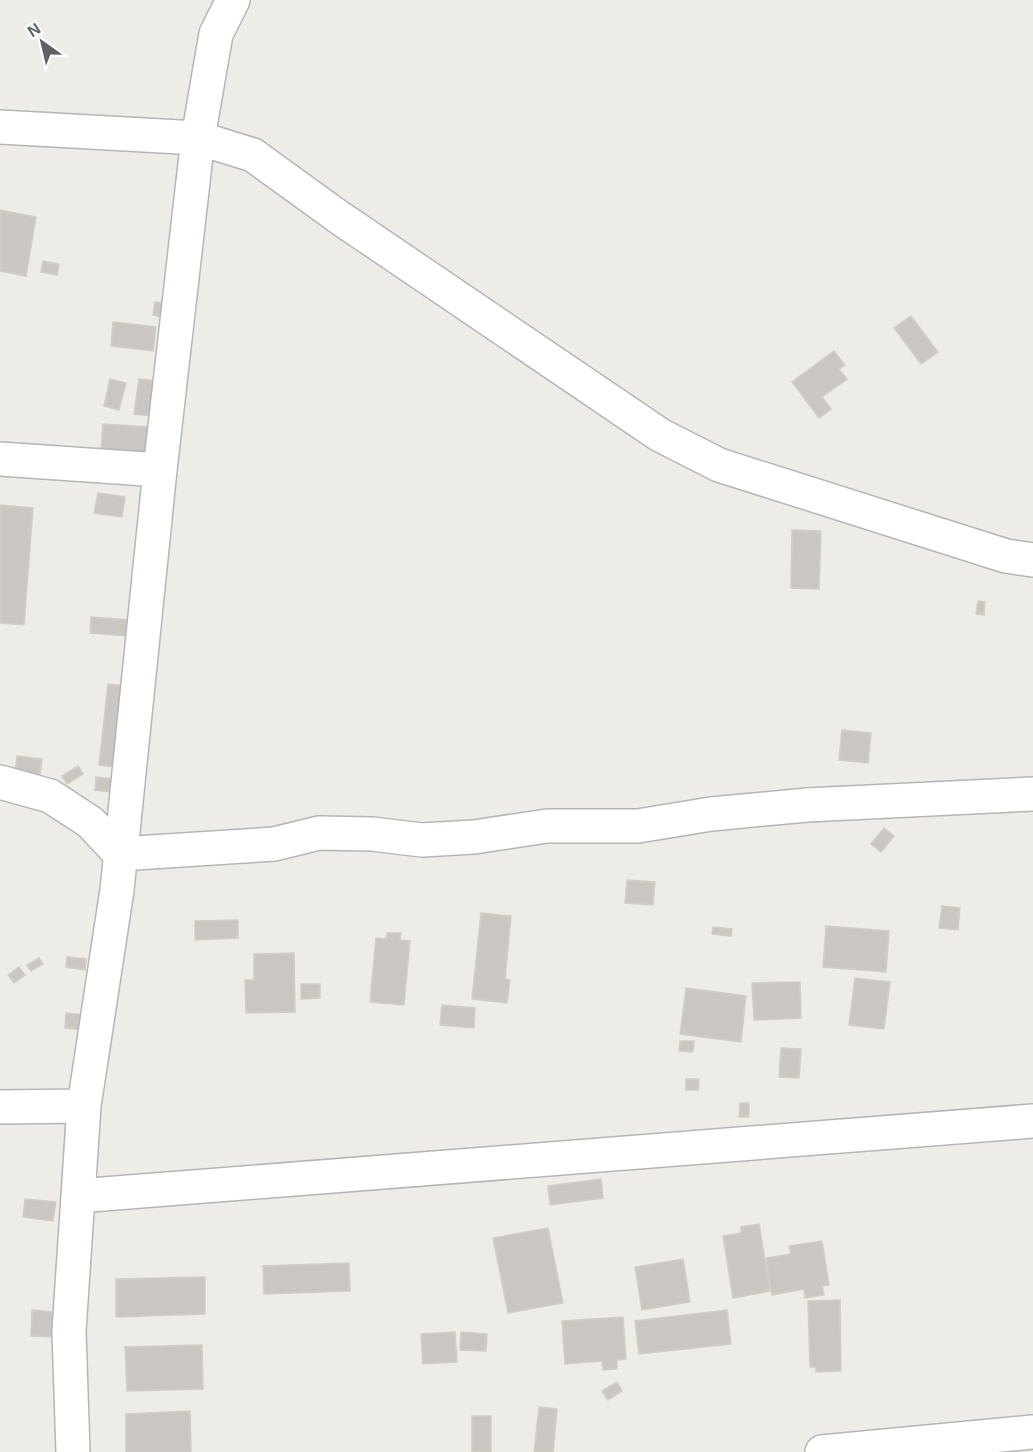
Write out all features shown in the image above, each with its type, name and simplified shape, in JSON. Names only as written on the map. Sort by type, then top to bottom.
[{"type":"street","points":[[73,1452],[69,1331],[84,1106],[120,854],[160,470],[198,138],[216,34],[232,0]]},
{"type":"street","points":[[0,127],[198,138],[253,155],[340,218],[660,435],[719,465],[1006,556],[1033,560]]},
{"type":"street","points":[[0,459],[160,470]]},
{"type":"street","points":[[0,782],[50,796],[90,822],[120,854]]},
{"type":"street","points":[[120,854],[274,844],[319,833],[372,834],[422,840],[474,837],[547,826],[638,826],[711,814],[807,805],[1033,794]]},
{"type":"street","points":[[0,1107],[84,1106]]},
{"type":"street","points":[[78,1196],[1033,1121]]},
{"type":"street","points":[[822,1452],[1033,1432]]},
{"type":"building","points":[[0,210],[36,217],[26,276],[0,271]]},
{"type":"building","points":[[43,261],[59,264],[57,275],[41,272]]},
{"type":"building","points":[[155,302],[170,304],[167,318],[153,315]]},
{"type":"building","points":[[911,316],[938,352],[921,364],[894,328]]},
{"type":"building","points":[[113,322],[156,327],[153,351],[111,346]]},
{"type":"building","points":[[834,351],[845,365],[839,369],[847,379],[822,397],[831,409],[819,418],[792,382]]},
{"type":"building","points":[[110,379],[126,383],[119,410],[104,406]]},
{"type":"building","points":[[139,379],[158,381],[153,416],[134,414]]},
{"type":"building","points":[[103,424],[148,427],[146,455],[101,452]]},
{"type":"building","points":[[98,493],[125,497],[122,517],[94,513]]},
{"type":"building","points":[[0,505],[33,508],[24,625],[0,623]]},
{"type":"building","points":[[792,530],[821,531],[819,589],[791,588]]},
{"type":"building","points":[[978,601],[985,602],[984,615],[976,614]]},
{"type":"building","points":[[91,617],[131,620],[129,636],[90,633]]},
{"type":"building","points":[[108,684],[127,686],[118,767],[99,765]]},
{"type":"building","points":[[842,730],[871,733],[868,763],[839,760]]},
{"type":"building","points":[[17,756],[42,759],[40,775],[15,772]]},
{"type":"building","points":[[78,766],[83,774],[67,784],[62,776]]},
{"type":"building","points":[[96,777],[112,779],[111,792],[95,790]]},
{"type":"building","points":[[884,828],[894,836],[881,852],[871,844]]},
{"type":"building","points":[[627,880],[655,882],[653,905],[625,903]]},
{"type":"building","points":[[942,906],[960,908],[958,930],[939,928]]},
{"type":"building","points":[[481,913],[511,916],[505,979],[510,980],[507,1003],[472,999]]},
{"type":"building","points":[[238,920],[238,938],[195,940],[195,921]]},
{"type":"building","points":[[826,926],[889,931],[886,972],[823,967]]},
{"type":"building","points":[[713,927],[732,929],[731,936],[712,934]]},
{"type":"building","points":[[387,933],[401,933],[400,940],[410,941],[404,1005],[370,1002],[376,938],[386,939]]},
{"type":"building","points":[[294,953],[295,1012],[246,1013],[245,980],[254,980],[254,954]]},
{"type":"building","points":[[67,957],[86,959],[85,970],[66,967]]},
{"type":"building","points":[[39,958],[43,964],[31,971],[27,965]]},
{"type":"building","points":[[19,967],[25,975],[14,983],[8,975]]},
{"type":"building","points":[[855,978],[890,982],[884,1029],[849,1025]]},
{"type":"building","points":[[800,982],[801,1018],[754,1020],[752,983]]},
{"type":"building","points":[[301,984],[320,984],[320,998],[301,999]]},
{"type":"building","points":[[686,988],[746,996],[741,1042],[680,1034]]},
{"type":"building","points":[[442,1005],[475,1008],[474,1028],[440,1025]]},
{"type":"building","points":[[66,1013],[87,1015],[85,1030],[65,1028]]},
{"type":"building","points":[[680,1041],[694,1041],[693,1052],[679,1051]]},
{"type":"building","points":[[781,1048],[801,1049],[799,1078],[779,1077]]},
{"type":"building","points":[[686,1079],[699,1079],[698,1090],[686,1090]]},
{"type":"building","points":[[740,1103],[749,1103],[749,1117],[739,1117]]},
{"type":"building","points":[[601,1179],[603,1198],[550,1205],[548,1186]]},
{"type":"building","points":[[25,1199],[56,1202],[53,1221],[23,1217]]},
{"type":"building","points":[[759,1224],[770,1291],[733,1298],[723,1236],[741,1233],[741,1227]]},
{"type":"building","points":[[548,1228],[563,1303],[508,1313],[493,1238]]},
{"type":"building","points":[[822,1241],[829,1285],[822,1286],[824,1295],[805,1298],[804,1289],[772,1295],[766,1258],[791,1254],[789,1246]]},
{"type":"building","points":[[683,1259],[690,1302],[642,1310],[635,1267]]},
{"type":"building","points":[[349,1263],[350,1291],[264,1294],[263,1266]]},
{"type":"building","points":[[205,1277],[205,1314],[116,1317],[116,1279]]},
{"type":"building","points":[[840,1300],[841,1371],[816,1372],[816,1367],[810,1367],[808,1301]]},
{"type":"building","points":[[32,1310],[53,1312],[52,1337],[31,1336]]},
{"type":"building","points":[[727,1310],[731,1344],[639,1354],[635,1321]]},
{"type":"building","points":[[623,1317],[626,1359],[617,1360],[617,1369],[603,1370],[602,1361],[565,1364],[562,1321]]},
{"type":"building","points":[[455,1332],[457,1362],[423,1364],[421,1334]]},
{"type":"building","points":[[461,1332],[487,1334],[486,1351],[460,1350]]},
{"type":"building","points":[[202,1345],[203,1389],[127,1391],[125,1347]]},
{"type":"building","points":[[617,1382],[622,1391],[608,1400],[602,1391]]},
{"type":"building","points":[[539,1407],[557,1409],[553,1452],[534,1452]]},
{"type":"building","points":[[190,1411],[191,1452],[126,1452],[126,1414]]},
{"type":"building","points":[[472,1416],[491,1416],[491,1452],[472,1452]]}]
